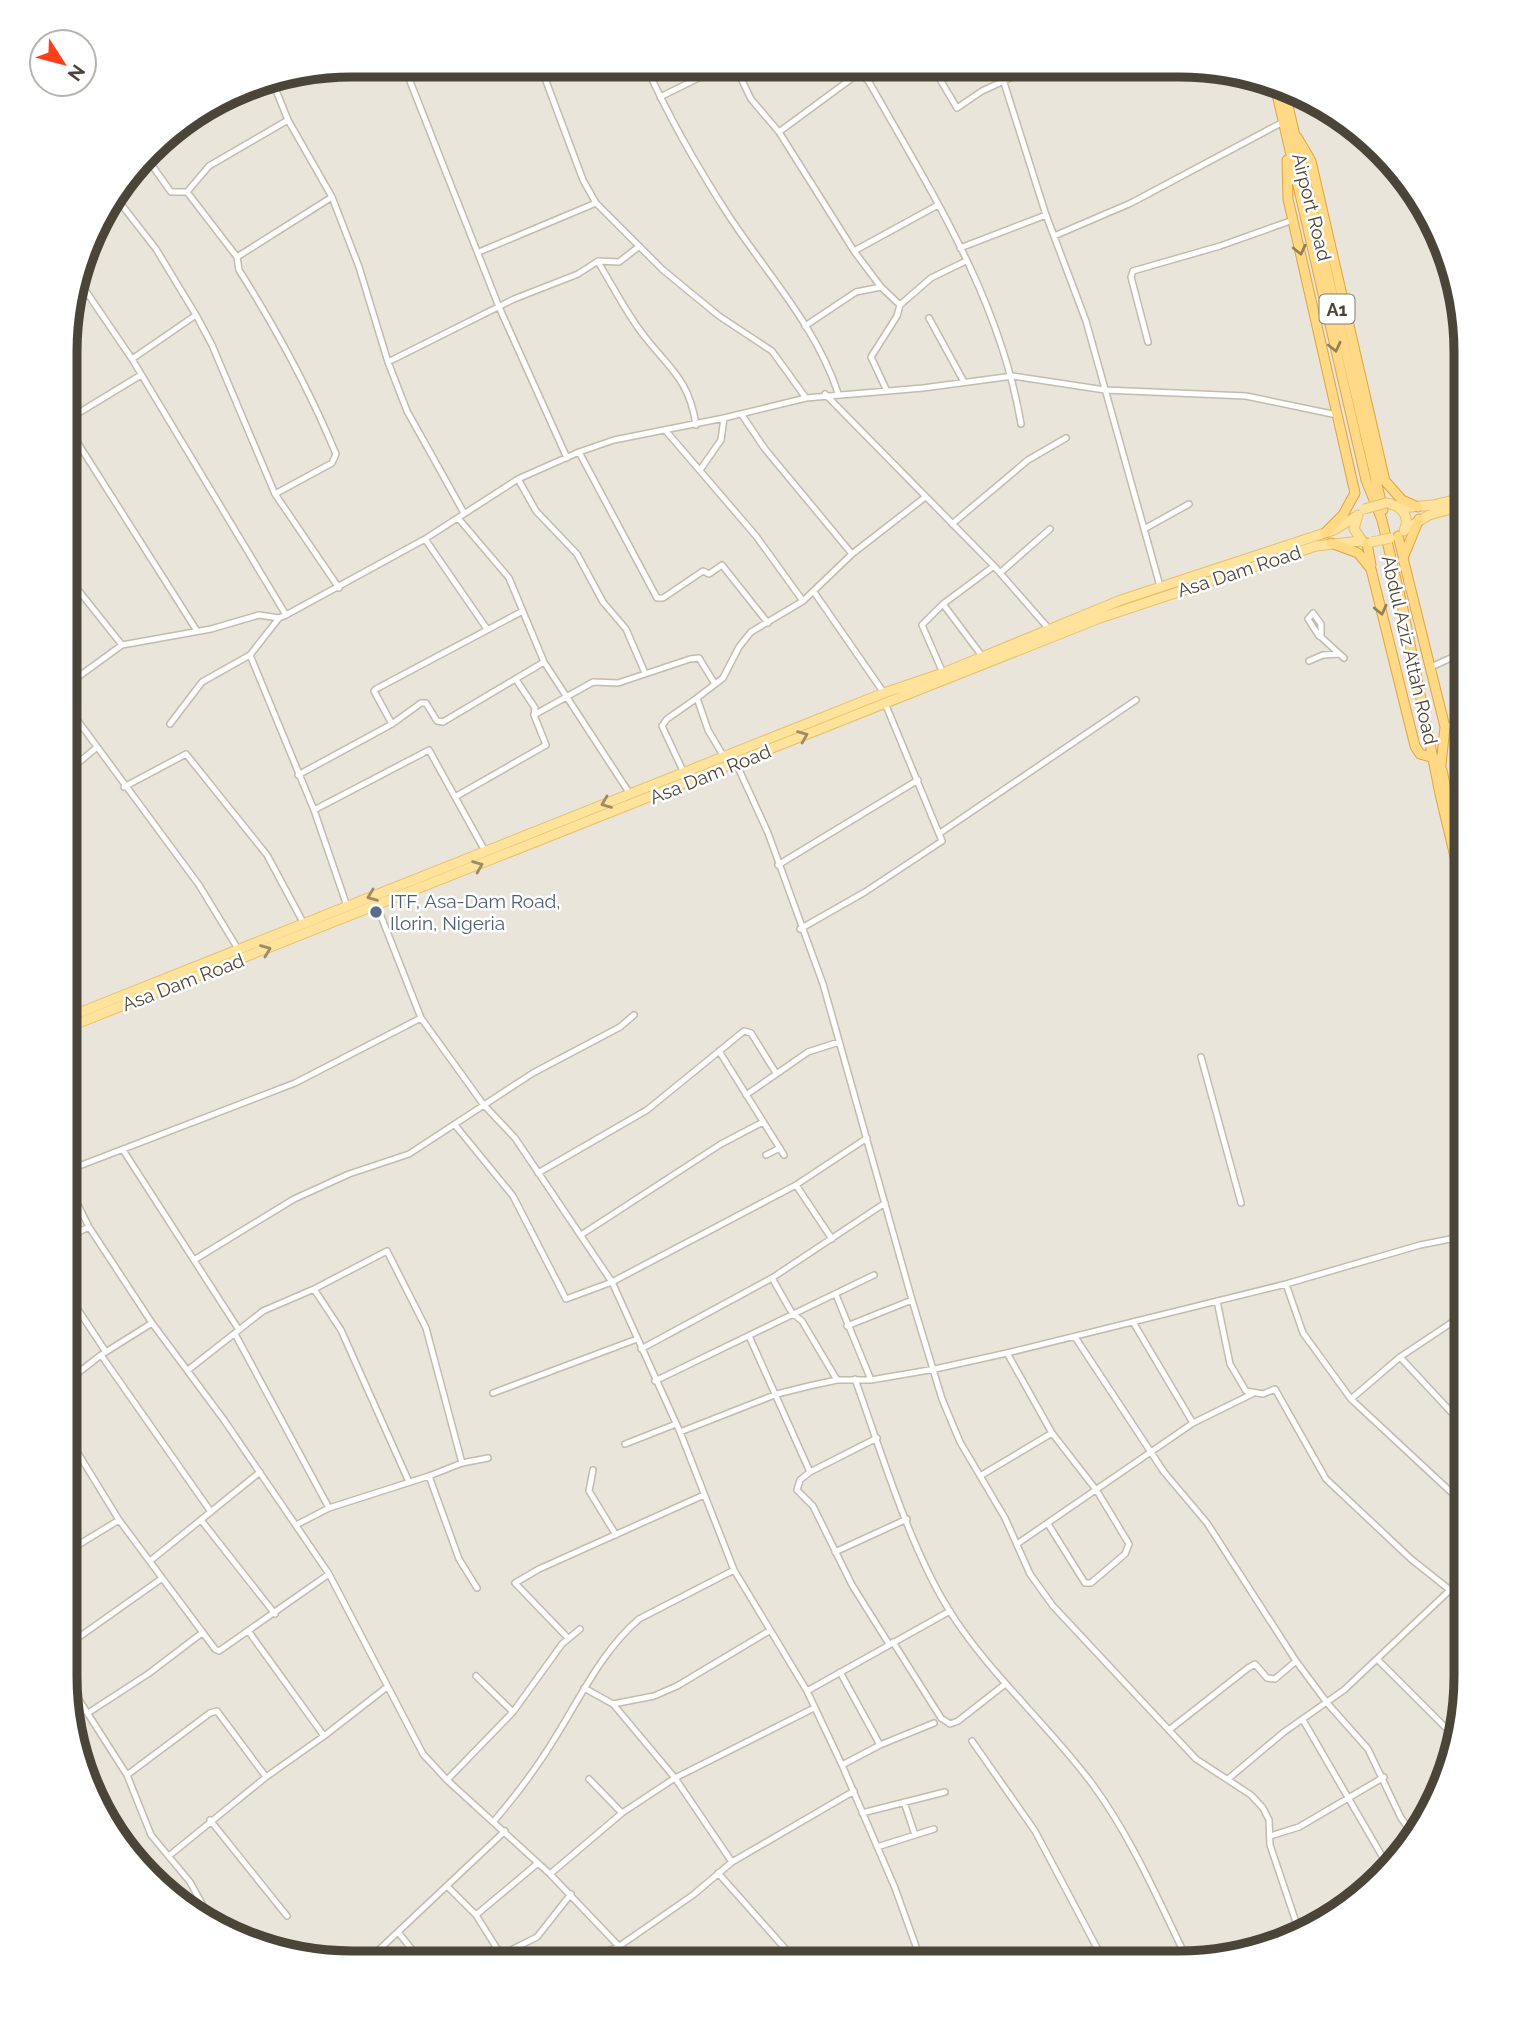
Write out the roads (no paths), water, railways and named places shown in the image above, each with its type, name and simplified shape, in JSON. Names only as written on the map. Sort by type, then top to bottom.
[{"type":"highway","name":"Airport Road","points":[[1277,96],[1283,122],[1290,133]]},
{"type":"highway","name":"Airport Road","points":[[1286,99],[1290,133],[1366,480],[1384,523]]},
{"type":"highway","points":[[1290,133],[1288,199],[1340,416],[1360,513]]},
{"type":"highway","points":[[1290,133],[1311,161],[1392,505]]},
{"type":"highway","points":[[1387,487],[1402,500],[1418,507]]},
{"type":"highway","points":[[1325,533],[1343,516],[1355,493]]},
{"type":"highway","points":[[1403,558],[1419,519]]},
{"type":"highway","name":"Abdul Aziz Attah Road","points":[[1384,523],[1454,844]]},
{"type":"highway","points":[[1367,542],[1371,569],[1415,746],[1420,754],[1437,761],[1445,727],[1398,534]]},
{"type":"highway","points":[[1331,543],[1358,553],[1371,569]]},
{"type":"highway","name":"Abdul Aziz Attah Road","points":[[1437,761],[1454,826]]},
{"type":"main road","name":"Asa Dam Road","points":[[928,682],[982,656],[1160,586],[1325,533],[1360,513],[1392,505],[1418,507],[1454,500]]},
{"type":"main road","points":[[1392,505],[1406,518],[1398,534]]},
{"type":"main road","points":[[1398,534],[1419,519],[1454,509]]},
{"type":"main road","points":[[1360,513],[1354,529],[1367,542]]},
{"type":"main road","name":"Asa Dam Road","points":[[77,1014],[724,757],[1141,603],[1331,543],[1367,542],[1398,534]]},
{"type":"main road","name":"Asa Dam Road","points":[[77,1024],[736,763],[885,698]]},
{"type":"main road","points":[[430,873],[433,884]]},
{"type":"street","points":[[409,77],[480,252],[499,307],[567,457]]},
{"type":"street","points":[[544,77],[583,180],[596,203],[638,248],[719,316],[772,351],[806,398]]},
{"type":"street","points":[[651,77],[730,217],[805,326],[838,393]]},
{"type":"street","points":[[660,97],[701,77]]},
{"type":"street","points":[[740,77],[751,99],[779,132],[854,251],[881,288],[900,305]]},
{"type":"street","points":[[779,132],[854,77]]},
{"type":"street","points":[[863,77],[869,82],[938,205],[986,297],[1013,376],[1021,424]]},
{"type":"street","points":[[939,77],[957,108],[982,91],[1014,77]]},
{"type":"street","points":[[1002,77],[1046,215],[1086,321],[1160,586]]},
{"type":"street","points":[[275,88],[288,120],[332,197],[359,267],[388,362],[407,411],[464,513]]},
{"type":"street","points":[[151,165],[171,192],[176,195],[187,192],[209,166],[288,120]]},
{"type":"street","points":[[1054,236],[1131,203],[1283,122]]},
{"type":"street","points":[[187,192],[237,257],[239,270],[283,340],[312,395],[337,457],[332,463],[275,494]]},
{"type":"street","points":[[237,257],[332,197]]},
{"type":"street","points":[[121,203],[156,249],[196,316],[212,345],[275,494],[339,588]]},
{"type":"street","points":[[480,252],[596,203]]},
{"type":"street","points":[[854,251],[938,205]]},
{"type":"street","points":[[960,248],[1046,215]]},
{"type":"street","points":[[1149,342],[1131,276],[1133,271],[1220,246],[1293,220]]},
{"type":"street","points":[[388,362],[499,307],[578,274],[598,261],[619,262],[638,248]]},
{"type":"street","points":[[598,261],[644,336],[673,366],[688,389],[696,425]]},
{"type":"street","points":[[886,389],[871,357],[897,316],[900,305],[931,278],[966,261]]},
{"type":"street","points":[[805,326],[856,292],[881,288]]},
{"type":"street","points":[[84,289],[132,359],[283,617]]},
{"type":"street","points":[[132,359],[196,316]]},
{"type":"street","points":[[929,318],[964,382]]},
{"type":"street","points":[[77,414],[141,375]]},
{"type":"street","points":[[170,724],[202,682],[250,655],[283,617],[425,540],[518,479],[614,440],[742,415],[825,394],[1013,376],[1105,390],[1246,396],[1340,416]]},
{"type":"street","points":[[825,394],[924,498],[1000,572],[1049,629]]},
{"type":"street","points":[[742,415],[765,449],[852,554]]},
{"type":"street","points":[[700,470],[721,440],[724,418]]},
{"type":"street","points":[[666,431],[756,536],[803,601]]},
{"type":"street","points":[[952,524],[1027,460],[1066,438]]},
{"type":"street","points":[[77,442],[197,631]]},
{"type":"street","points":[[579,452],[657,598],[663,598],[703,571],[709,574],[722,565],[768,623]]},
{"type":"street","points":[[518,479],[536,511],[577,554],[603,602],[626,629],[645,673]]},
{"type":"street","points":[[684,773],[662,726],[667,719],[726,673],[743,640],[803,601],[852,554],[924,498]]},
{"type":"street","points":[[1144,529],[1189,504]]},
{"type":"street","points":[[458,517],[509,578],[544,662],[630,794]]},
{"type":"street","points":[[1000,572],[1050,529]]},
{"type":"street","points":[[425,540],[468,597],[487,629]]},
{"type":"street","points":[[943,673],[922,625],[943,604],[994,566]]},
{"type":"street","points":[[77,590],[122,645]]},
{"type":"street","points":[[800,929],[941,844],[940,834],[885,698],[814,592]]},
{"type":"street","points":[[943,604],[982,656]]},
{"type":"street","points":[[392,724],[374,691],[376,689],[521,612]]},
{"type":"street","points":[[77,677],[122,645],[197,631],[259,615],[283,617]]},
{"type":"street","points":[[1309,661],[1323,655],[1342,656],[1321,638]]},
{"type":"street","points":[[250,655],[314,810],[347,906]]},
{"type":"street","points":[[1429,668],[1454,657]]},
{"type":"street","points":[[534,715],[593,682],[618,683],[699,658],[715,684]]},
{"type":"street","points":[[298,775],[392,724],[424,702],[437,721],[443,722],[517,681],[544,662]]},
{"type":"street","points":[[455,797],[546,744],[534,715],[534,708],[517,681]]},
{"type":"street","points":[[697,698],[703,720],[724,757]]},
{"type":"street","points":[[940,834],[1136,700]]},
{"type":"street","points":[[77,721],[200,885],[238,949]]},
{"type":"street","points":[[1445,727],[1454,724]]},
{"type":"street","points":[[77,764],[96,748]]},
{"type":"street","points":[[314,810],[429,750],[485,850]]},
{"type":"street","points":[[124,787],[186,754],[267,855],[304,924]]},
{"type":"street","points":[[736,763],[768,833],[800,929],[823,984],[912,1300],[942,1399],[960,1443],[1017,1544],[1030,1574],[1053,1606],[1196,1759],[1263,1808],[1269,1820],[1270,1845],[1295,1925]]},
{"type":"street","points":[[778,865],[918,780]]},
{"type":"street","points":[[1450,808],[1454,807]]},
{"type":"street","points":[[377,906],[421,1018],[484,1104],[515,1138],[612,1282],[680,1432],[734,1570],[807,1691],[854,1791],[918,1951]]},
{"type":"street","points":[[194,1260],[258,1218],[294,1199],[349,1174],[409,1154],[533,1073],[620,1027],[634,1015]]},
{"type":"street","points":[[77,1167],[327,1069],[421,1018]]},
{"type":"street","points":[[538,1173],[647,1110],[747,1031],[776,1073]]},
{"type":"street","points":[[746,1095],[808,1052],[839,1042]]},
{"type":"street","points":[[719,1051],[784,1155]]},
{"type":"street","points":[[1200,1057],[1241,1203]]},
{"type":"street","points":[[581,1235],[721,1144],[763,1122]]},
{"type":"street","points":[[455,1125],[513,1196],[566,1299],[612,1282],[796,1185],[867,1138]]},
{"type":"street","points":[[766,1155],[780,1148]]},
{"type":"street","points":[[123,1150],[237,1332],[329,1508]]},
{"type":"street","points":[[796,1185],[832,1239]]},
{"type":"street","points":[[77,1203],[89,1227],[152,1323],[260,1472],[329,1574],[416,1744],[447,1780],[505,1830],[571,1894],[622,1951]]},
{"type":"street","points":[[641,1349],[772,1278],[885,1203]]},
{"type":"street","points":[[77,1233],[89,1227]]},
{"type":"street","points":[[680,1432],[777,1394],[837,1380],[871,1380],[1007,1353],[1286,1284],[1420,1245],[1454,1238]]},
{"type":"street","points":[[188,1370],[263,1311],[314,1289],[387,1251],[426,1328],[462,1463]]},
{"type":"street","points":[[655,1381],[874,1275]]},
{"type":"street","points":[[772,1278],[792,1313],[802,1321],[837,1380]]},
{"type":"street","points":[[1286,1284],[1303,1333],[1351,1399],[1454,1495]]},
{"type":"street","points":[[314,1289],[341,1330],[409,1482]]},
{"type":"street","points":[[836,1295],[871,1380]]},
{"type":"street","points":[[847,1326],[912,1300]]},
{"type":"street","points":[[1217,1301],[1230,1364],[1246,1391],[1252,1394]]},
{"type":"street","points":[[77,1309],[211,1512]]},
{"type":"street","points":[[1351,1399],[1400,1357],[1454,1321]]},
{"type":"street","points":[[1133,1322],[1193,1423]]},
{"type":"street","points":[[77,1374],[152,1323]]},
{"type":"street","points":[[749,1336],[810,1472]]},
{"type":"street","points":[[1075,1337],[1151,1453],[1207,1523],[1296,1661],[1368,1749],[1384,1777],[1401,1818],[1409,1827]]},
{"type":"street","points":[[493,1394],[636,1339]]},
{"type":"street","points":[[1007,1353],[1052,1433],[1097,1490],[1129,1544],[1125,1554],[1091,1583],[1081,1580],[1048,1524]]},
{"type":"street","points":[[1400,1357],[1454,1414]]},
{"type":"street","points":[[855,1379],[907,1519],[950,1611],[1004,1685],[1036,1715],[1094,1787],[1147,1877],[1183,1951]]},
{"type":"street","points":[[1017,1544],[1193,1423],[1252,1394],[1275,1389],[1326,1479],[1411,1559],[1450,1590]]},
{"type":"street","points":[[625,1444],[676,1424]]},
{"type":"street","points":[[980,1476],[1052,1433]]},
{"type":"street","points":[[877,1438],[810,1472],[800,1479],[797,1489],[813,1506],[869,1616],[891,1643],[941,1718],[950,1724],[958,1721],[1004,1685]]},
{"type":"street","points":[[77,1454],[161,1579],[219,1651],[329,1574]]},
{"type":"street","points":[[296,1525],[329,1508],[462,1463],[488,1458]]},
{"type":"street","points":[[593,1470],[589,1491],[617,1535]]},
{"type":"street","points":[[150,1561],[260,1472]]},
{"type":"street","points":[[429,1476],[459,1559],[477,1588]]},
{"type":"street","points":[[568,1638],[515,1583],[539,1569],[704,1494]]},
{"type":"street","points":[[835,1552],[907,1519]]},
{"type":"street","points":[[77,1546],[119,1520]]},
{"type":"street","points":[[201,1520],[275,1614]]},
{"type":"street","points":[[494,1821],[528,1780],[584,1688],[626,1630],[639,1619],[734,1570]]},
{"type":"street","points":[[77,1638],[161,1579]]},
{"type":"street","points":[[1228,1780],[1284,1732],[1328,1703],[1454,1588]]},
{"type":"street","points":[[807,1691],[950,1611]]},
{"type":"street","points":[[447,1780],[513,1712],[568,1638],[580,1629]]},
{"type":"street","points":[[613,1704],[654,1696],[677,1686],[769,1630]]},
{"type":"street","points":[[249,1632],[324,1737]]},
{"type":"street","points":[[88,1713],[148,1674],[202,1633]]},
{"type":"street","points":[[1377,1659],[1449,1731]]},
{"type":"street","points":[[1169,1730],[1255,1664],[1267,1678],[1275,1679],[1296,1661]]},
{"type":"street","points":[[841,1672],[880,1745]]},
{"type":"street","points":[[476,1676],[513,1712]]},
{"type":"street","points":[[170,1855],[210,1820],[324,1737],[387,1687]]},
{"type":"street","points":[[584,1688],[613,1704],[675,1778],[732,1862]]},
{"type":"street","points":[[78,1698],[127,1775],[151,1835],[190,1882],[200,1906]]},
{"type":"street","points":[[550,1874],[622,1813],[675,1778],[814,1708]]},
{"type":"street","points":[[127,1775],[210,1713],[217,1712],[266,1777]]},
{"type":"street","points":[[1303,1720],[1384,1859]]},
{"type":"street","points":[[842,1765],[880,1745],[934,1723]]},
{"type":"street","points":[[972,1741],[1035,1831],[1099,1951]]},
{"type":"street","points":[[1270,1836],[1299,1827],[1384,1777]]},
{"type":"street","points":[[589,1779],[622,1813]]},
{"type":"street","points":[[607,1951],[618,1947],[693,1895],[732,1862],[854,1791]]},
{"type":"street","points":[[862,1813],[945,1792]]},
{"type":"street","points":[[904,1802],[915,1836]]},
{"type":"street","points":[[210,1820],[286,1916]]},
{"type":"street","points":[[877,1847],[934,1829]]},
{"type":"street","points":[[378,1951],[505,1830]]},
{"type":"street","points":[[476,1915],[538,1863]]},
{"type":"street","points":[[718,1873],[787,1951]]},
{"type":"street","points":[[447,1886],[476,1915],[496,1951]]},
{"type":"street","points":[[513,1951],[537,1937],[571,1894]]},
{"type":"street","points":[[398,1932],[413,1951]]},
{"type":"place","name":"ITF, Asa-Dam Road, Ilorin, Nigeria","points":[[376,912]]}]
